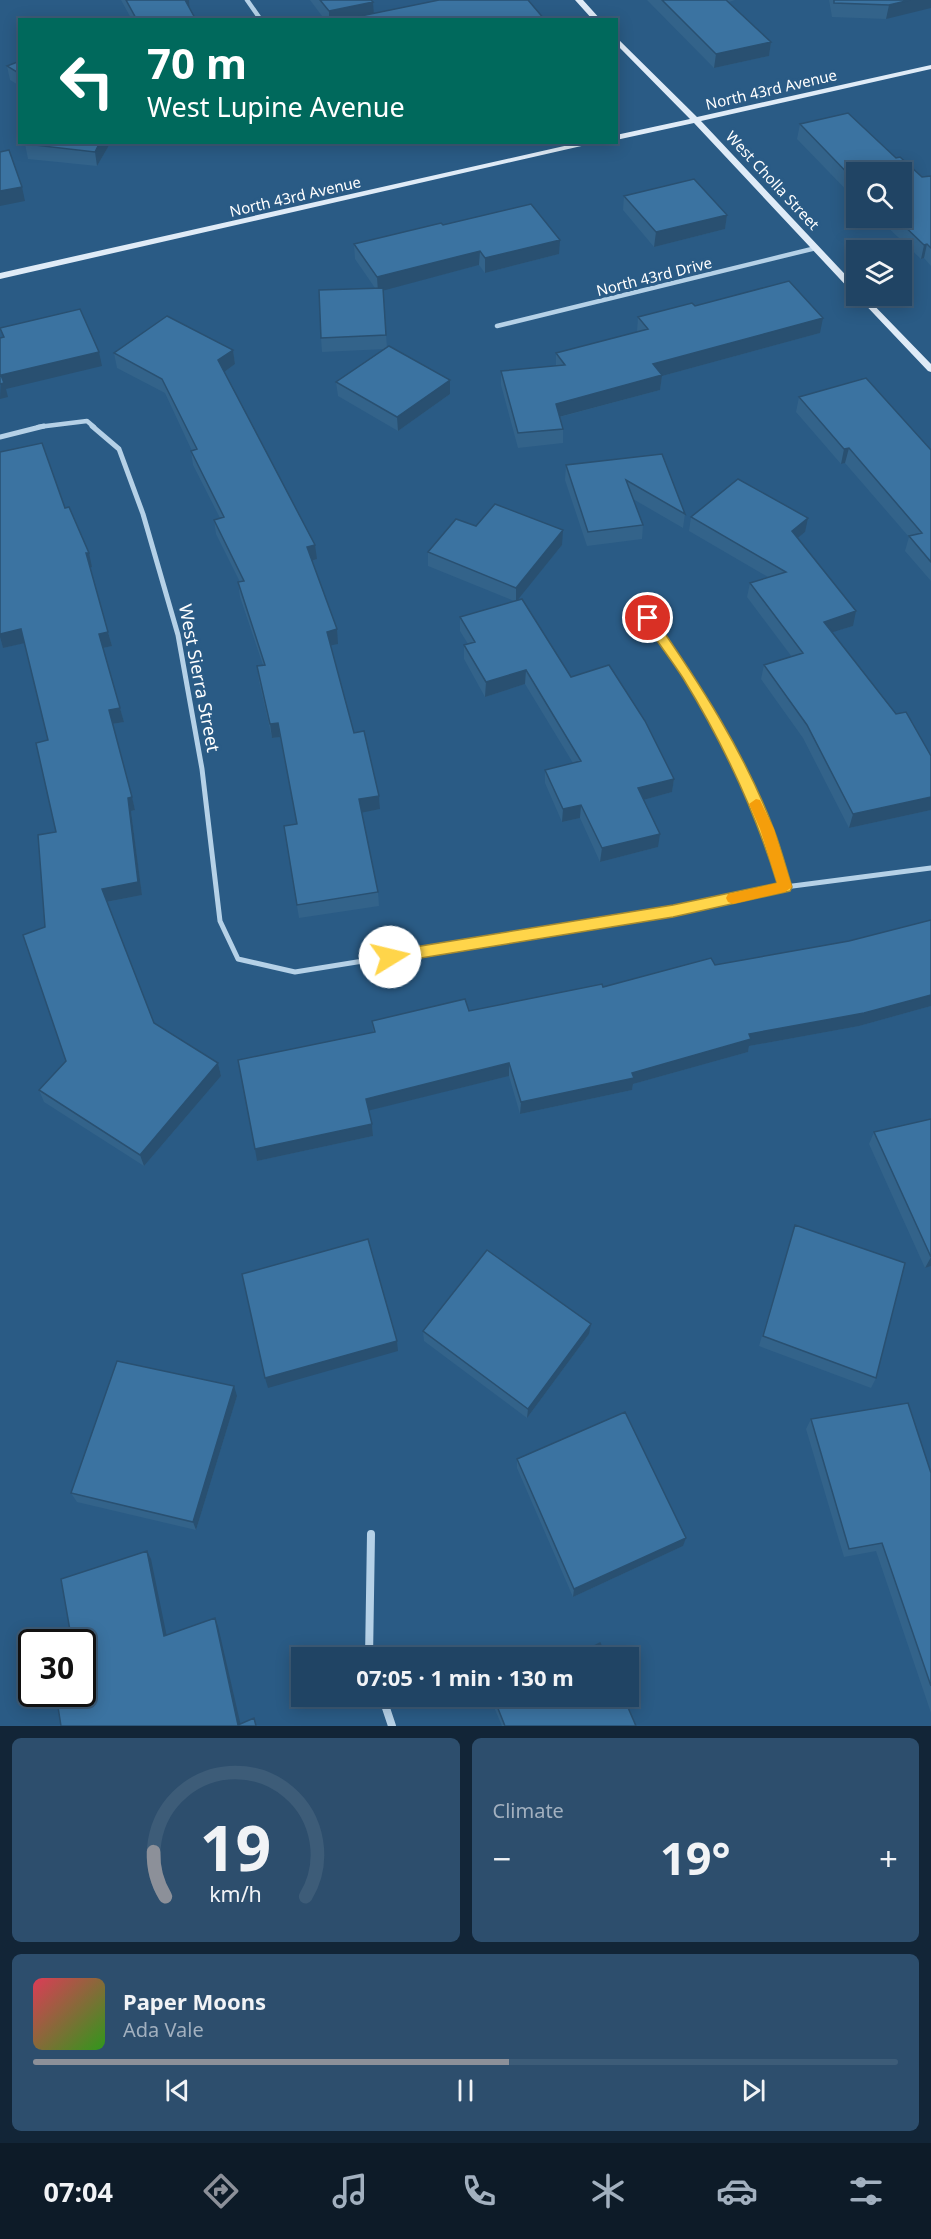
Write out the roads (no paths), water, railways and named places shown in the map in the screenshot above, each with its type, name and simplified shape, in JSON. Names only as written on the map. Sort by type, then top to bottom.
[{"type":"main road","points":[[579,0],[596,18]]},
{"type":"main road","name":"West Cholla Street","points":[[618,41],[696,120],[846,280]]},
{"type":"main road","name":"North 43rd Avenue","points":[[618,138],[931,67]]},
{"type":"main road","name":"North 43rd Avenue","points":[[0,276],[586,144]]},
{"type":"main road","points":[[871,306],[931,369]]},
{"type":"street","points":[[247,0],[260,18]]},
{"type":"street","name":"North 43rd Drive","points":[[497,326],[816,248]]},
{"type":"street","name":"West Sierra Street","points":[[0,437],[46,425],[87,421],[119,449],[143,514],[178,635],[202,769],[220,921],[238,959],[295,972],[673,911],[785,887]]},
{"type":"street","points":[[648,618],[688,676],[733,755],[767,829],[785,887],[931,868]]},
{"type":"street","points":[[369,1647],[371,1534]]},
{"type":"street","points":[[386,1707],[392,1726]]}]
